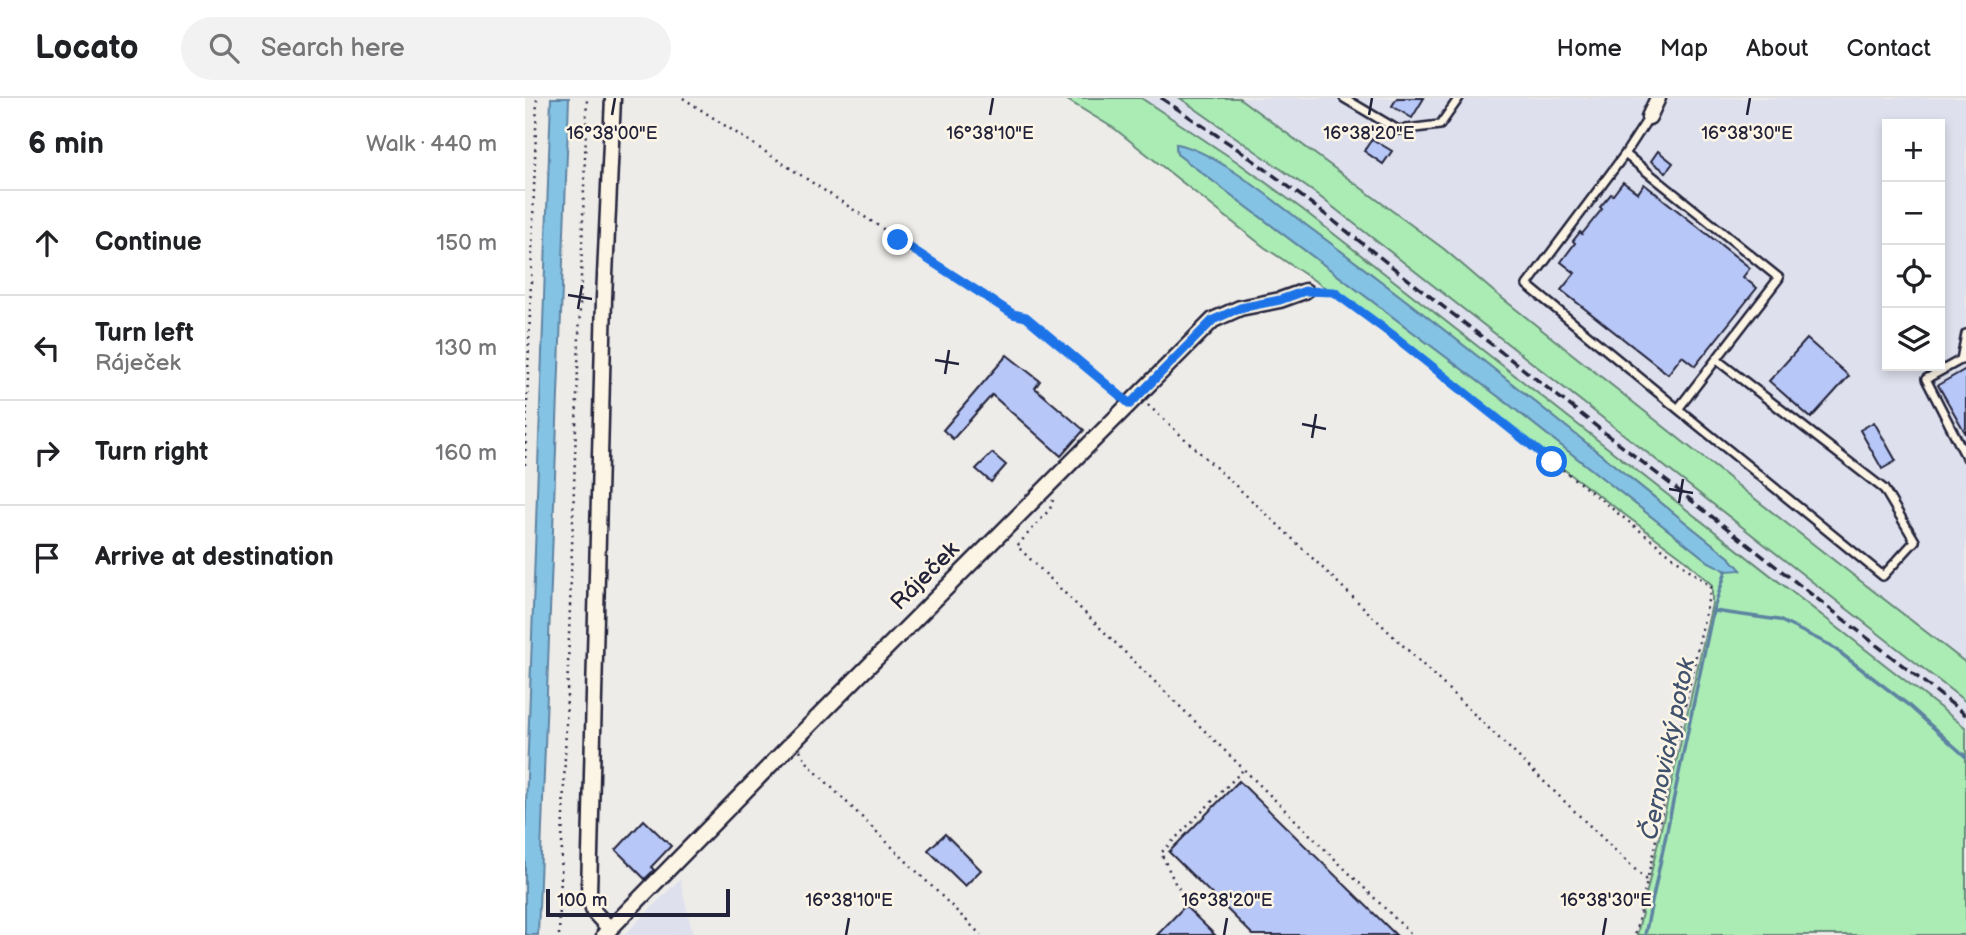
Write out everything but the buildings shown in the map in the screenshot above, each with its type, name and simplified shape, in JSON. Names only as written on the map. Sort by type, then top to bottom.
[{"type":"street","points":[[607,932],[594,912],[589,893],[604,298],[613,98]]},
{"type":"street","points":[[1649,117],[1658,98]]},
{"type":"street","name":"Ráječek","points":[[607,932],[1213,320],[1240,308],[1280,300],[1305,291]]},
{"type":"lane","points":[[1344,98],[1398,130],[1440,125],[1459,98]]},
{"type":"lane","points":[[1649,117],[1625,155],[1527,285],[1883,576],[1915,541],[1884,489],[1717,359]]},
{"type":"lane","points":[[1625,155],[1779,278],[1678,409]]},
{"type":"lane","points":[[1966,334],[1963,358],[1926,379],[1966,457]]},
{"type":"path","points":[[525,465],[537,98]]},
{"type":"path","points":[[559,935],[587,98]]},
{"type":"path","points":[[683,98],[1013,314],[1026,317],[1134,400],[1274,521],[1647,881]]},
{"type":"path","points":[[1305,291],[1334,292],[1394,336],[1711,587],[1635,935]]},
{"type":"path","points":[[1046,487],[1053,499],[1050,509],[1017,546],[1412,935]]},
{"type":"path","points":[[792,743],[804,754],[809,765],[981,935]]},
{"type":"path","points":[[1184,894],[1176,885],[1161,853],[1244,769]]},
{"type":"shaded area","points":[[1141,98],[1180,98],[1315,193],[1966,702],[1966,728],[1302,209]]},
{"type":"shaded area","points":[[1239,98],[1966,98],[1966,663],[1745,491],[1444,249]]},
{"type":"shaded area","points":[[680,879],[693,935],[624,935]]},
{"type":"green space","points":[[1064,98],[1141,98],[1236,161],[1302,209],[1966,728],[1966,935],[1637,935],[1712,604],[1712,585],[1683,558],[1342,299],[1264,247],[1115,129]],"holes":[[[1176,144],[1191,148],[1247,181],[1419,311],[1730,558],[1740,570],[1709,562],[1511,406],[1177,154]]]},
{"type":"green space","points":[[1180,98],[1239,98],[1444,249],[1745,491],[1966,663],[1966,702],[1315,193]]},
{"type":"water","points":[[551,98],[569,98],[538,935],[525,935],[525,834]]},
{"type":"water","points":[[1176,144],[1192,148],[1209,157],[1266,194],[1472,352],[1730,558],[1741,570],[1726,571],[1709,562],[1511,406],[1177,154]]},
{"type":"waterway","name":"Černovický potok","points":[[1645,935],[1713,611],[1726,571]]},
{"type":"waterway","points":[[1714,611],[1779,620],[1830,645],[1907,704],[1966,757]]},
{"type":"railway","points":[[1161,98],[1242,152],[1308,201],[1966,715]]},
{"type":"route","points":[[898,240],[1013,314],[1026,317],[1130,404],[1213,320],[1240,308],[1280,300],[1305,291],[1334,292],[1394,336],[1552,462]]}]
